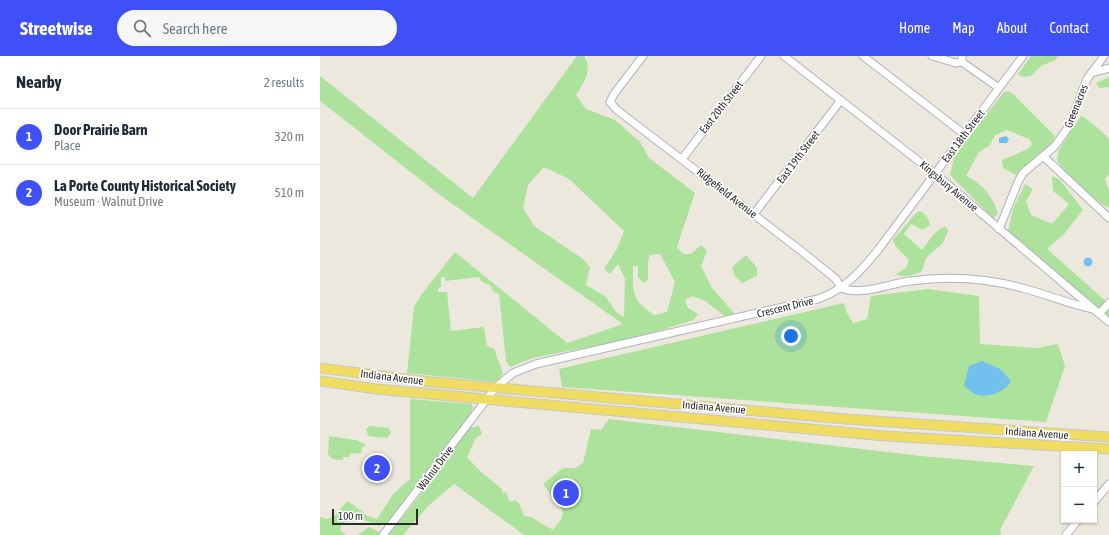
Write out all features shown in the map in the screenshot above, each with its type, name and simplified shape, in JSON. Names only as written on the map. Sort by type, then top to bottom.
[{"type":"main road","name":"Indiana Avenue","points":[[320,368],[422,380],[845,419],[1109,437]]},
{"type":"main road","name":"Indiana Avenue","points":[[320,381],[376,389],[487,400],[885,436],[1109,449]]},
{"type":"main road","points":[[618,411],[620,398]]},
{"type":"main road","points":[[1074,447],[1076,435]]},
{"type":"street","name":"Ridgefield Avenue","points":[[643,56],[614,94],[610,102],[617,110],[754,214],[836,279],[841,288]]},
{"type":"street","name":"East 20th Street","points":[[682,159],[761,56]]},
{"type":"street","name":"Kingsbury Avenue","points":[[784,56],[934,173],[1109,322]]},
{"type":"street","points":[[863,56],[964,134]]},
{"type":"street","points":[[932,56],[952,62],[962,59],[999,88]]},
{"type":"street","name":"East 18th Street","points":[[841,288],[857,274],[878,250],[934,173],[1023,56]]},
{"type":"street","name":"Greenacres","points":[[999,229],[1023,173],[1044,157],[1055,146],[1069,126],[1087,79],[1104,56]]},
{"type":"street","name":"Greenacres","points":[[1091,73],[1109,68]]},
{"type":"street","name":"East 19th Street","points":[[754,214],[841,100]]},
{"type":"street","points":[[1044,157],[1109,218]]},
{"type":"street","points":[[841,288],[855,292],[931,278],[988,280],[1023,288],[1097,312],[1109,303]]},
{"type":"street","name":"Crescent Drive","points":[[487,400],[496,387],[513,373],[530,365],[818,300],[841,288]]},
{"type":"street","name":"Walnut Drive","points":[[383,535],[487,400]]},
{"type":"street","points":[[1097,498],[1109,484]]},
{"type":"street","points":[[1066,535],[1076,523]]},
{"type":"green space","points":[[577,56],[584,56],[587,61],[588,72],[576,95],[586,109],[615,120],[640,142],[649,158],[695,193],[677,247],[683,254],[691,254],[701,245],[707,251],[701,266],[712,288],[735,314],[726,317],[705,301],[692,296],[685,300],[688,308],[698,314],[694,320],[635,338],[533,358],[510,367],[506,361],[499,294],[494,292],[490,285],[482,282],[479,277],[445,281],[445,277],[441,277],[441,287],[438,288],[438,292],[447,292],[451,331],[484,327],[487,346],[494,349],[503,373],[496,382],[407,373],[414,307],[421,295],[455,252],[567,343],[623,324],[444,198],[320,101],[320,76],[473,198]],"holes":[[[544,167],[569,179],[624,231],[618,247],[604,269],[610,274],[618,264],[625,279],[624,317],[616,312],[605,296],[586,285],[590,267],[583,259],[534,226],[523,208],[528,185]],[[660,254],[675,282],[667,312],[654,315],[637,300],[633,283],[633,266],[638,266],[638,277],[644,283],[648,280],[648,261],[650,255]]]},
{"type":"green space","points":[[1031,56],[1058,56],[1055,60],[1041,66],[1031,76],[1022,77],[1018,74]]},
{"type":"green space","points":[[1109,77],[1109,87],[1099,88],[1096,83]]},
{"type":"green space","points":[[1008,91],[1014,95],[1055,136],[1052,144],[1016,175],[1003,168],[1002,160],[1028,149],[1032,144],[1029,139],[1007,130],[995,135],[990,145],[979,152],[966,176],[977,182],[991,197],[998,214],[993,218],[950,175],[954,158],[960,149],[1004,92]]},
{"type":"green space","points":[[1081,116],[1109,139],[1109,174],[1105,179],[1109,191],[1109,207],[1106,207],[1086,192],[1066,173],[1057,160],[1059,150]]},
{"type":"green space","points":[[1052,176],[1060,180],[1083,210],[1064,234],[1047,249],[1109,304],[1109,317],[1008,232],[1013,209],[1025,184],[1033,189],[1026,201],[1031,215],[1052,224],[1069,204],[1053,191]]},
{"type":"green space","points":[[921,211],[928,218],[930,225],[923,230],[911,224],[904,234],[922,250],[938,230],[946,227],[948,231],[943,243],[926,258],[922,271],[909,276],[896,274],[906,268],[909,260],[893,240],[917,212]]},
{"type":"green space","points":[[746,255],[757,268],[757,276],[742,283],[735,276],[732,267]]},
{"type":"green space","points":[[928,289],[979,296],[980,344],[1037,348],[1058,344],[1065,366],[1046,422],[562,387],[559,369],[844,303],[846,311],[853,323],[867,319],[871,296]]},
{"type":"green space","points":[[410,399],[471,404],[473,406],[470,415],[450,445],[387,523],[379,526],[361,520],[352,521],[342,523],[340,530],[346,535],[320,535],[320,517],[325,519],[333,517],[348,501],[368,516],[377,519],[394,493],[410,479]]},
{"type":"green space","points":[[609,419],[921,456],[1034,466],[1000,530],[1001,535],[524,535],[454,484],[428,506],[403,535],[387,535],[411,507],[469,428],[479,426],[482,434],[476,438],[467,457],[480,471],[502,489],[502,493],[506,492],[510,502],[515,500],[519,503],[524,516],[531,517],[553,530],[562,518],[563,511],[543,484],[563,468],[575,468],[583,463],[591,429],[601,430]]},
{"type":"green space","points":[[370,426],[389,428],[391,433],[387,438],[368,436],[366,429]]},
{"type":"green space","points":[[329,436],[356,440],[365,444],[364,447],[362,447],[361,454],[350,453],[350,457],[343,457],[343,460],[332,459],[328,454]]},
{"type":"green space","points":[[369,527],[379,532],[379,535],[358,535]]},
{"type":"water","points":[[1006,136],[1009,139],[1007,143],[999,143],[999,138]]},
{"type":"water","points":[[1088,257],[1093,262],[1088,267],[1083,262]]},
{"type":"water","points":[[982,361],[1000,369],[1011,381],[1005,388],[995,394],[985,396],[975,394],[964,386],[969,366]]},
{"type":"place","name":"La Porte County Historical Society","points":[[377,468]]},
{"type":"place","name":"Door Prairie Barn","points":[[566,493]]}]
